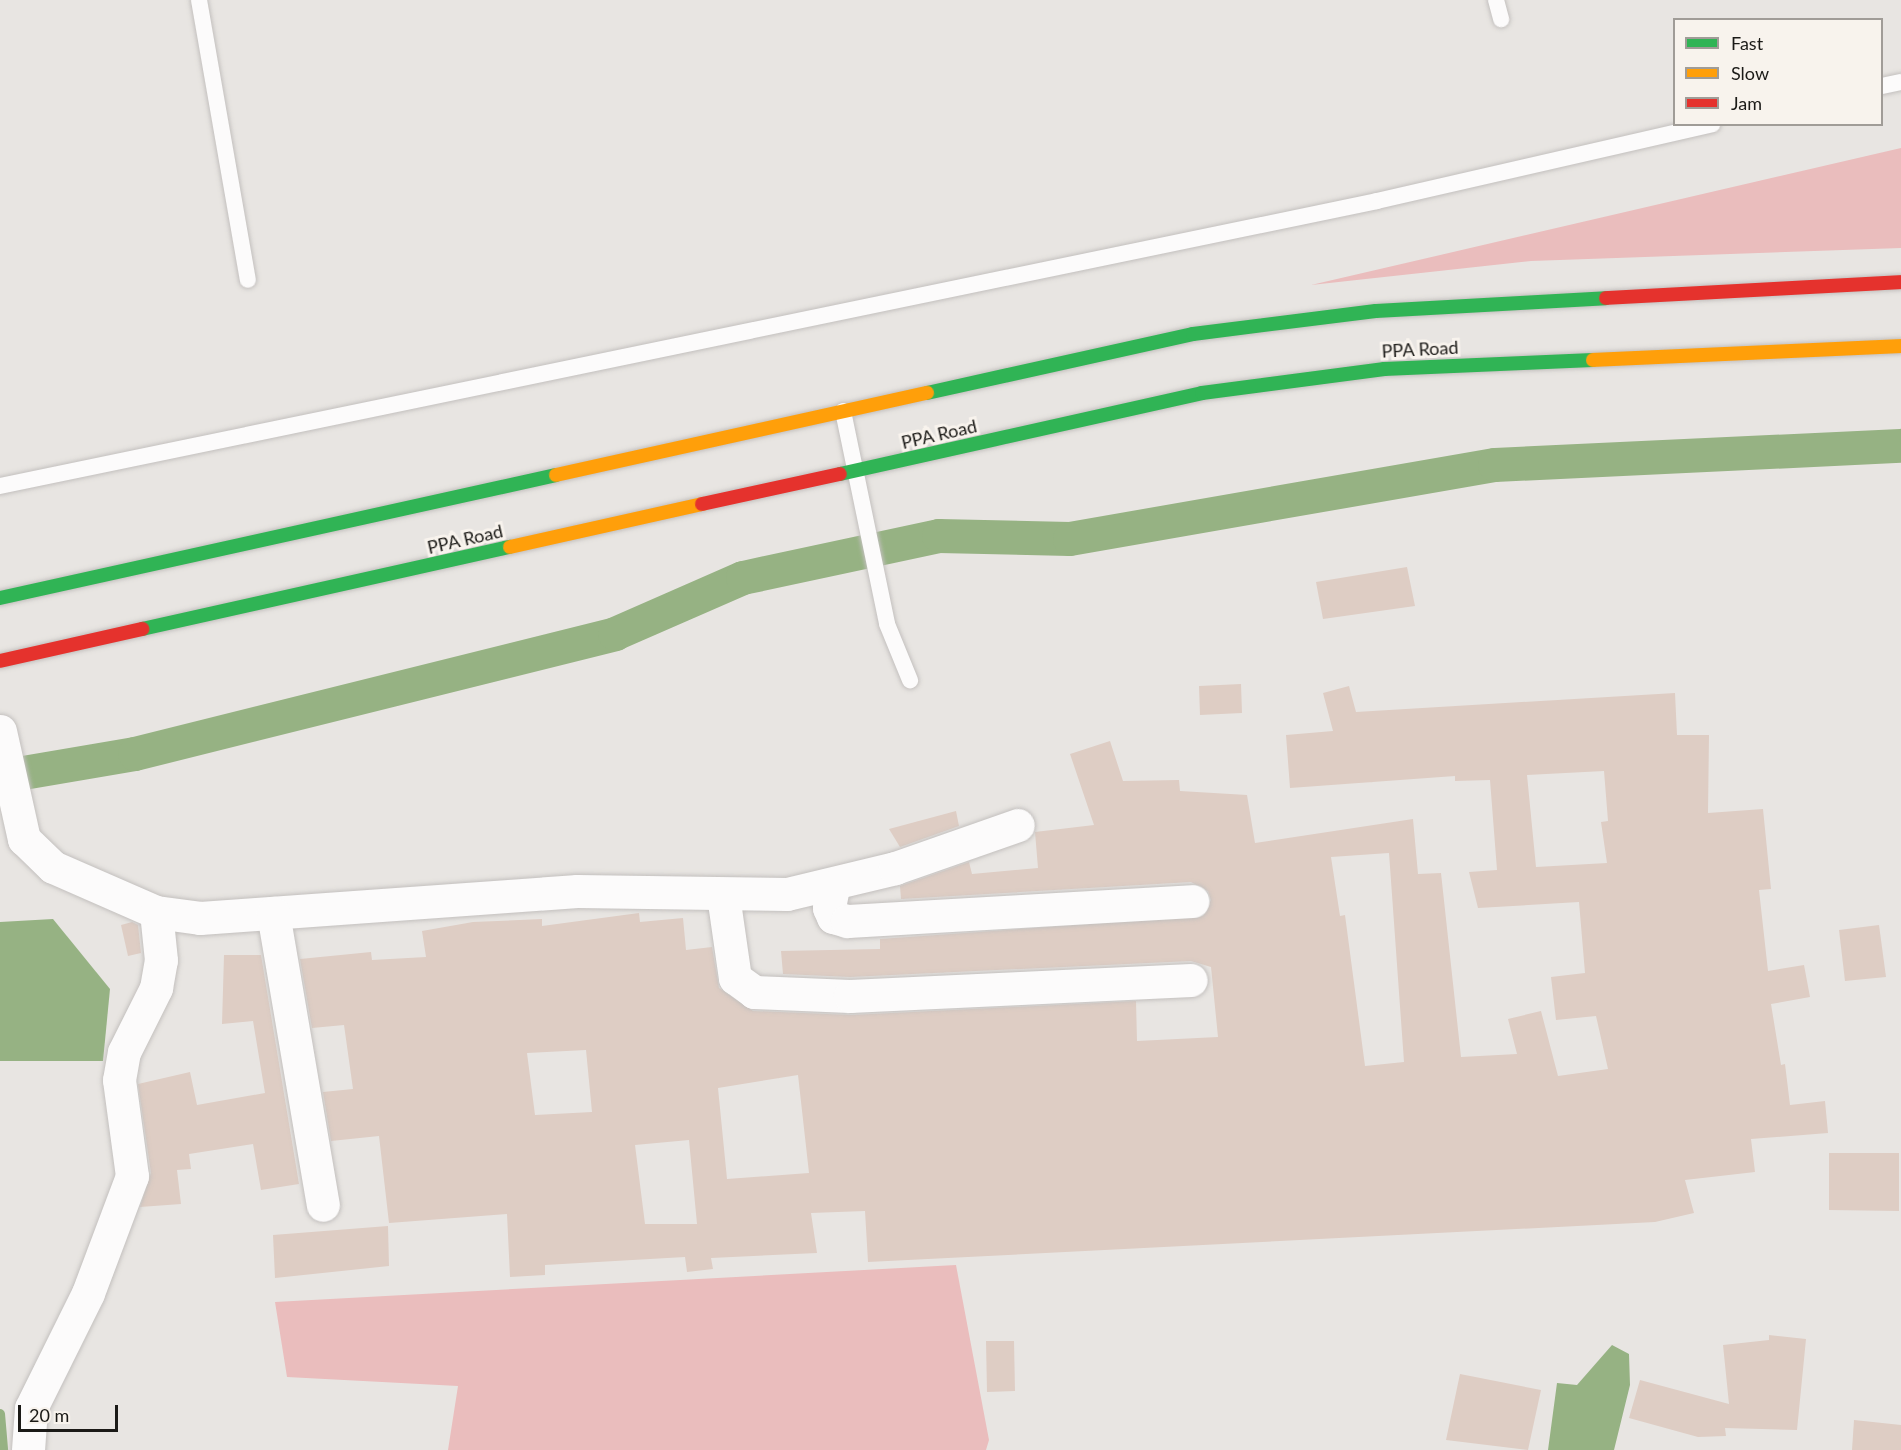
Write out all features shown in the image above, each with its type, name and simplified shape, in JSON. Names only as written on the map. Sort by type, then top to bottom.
[{"type":"highway","points":[[0,598],[1193,334],[1365,312],[1901,282]]},
{"type":"highway","name":"PPA Road","points":[[0,661],[1202,393],[1384,369],[1901,346]]},
{"type":"street","points":[[0,731],[24,839],[53,867],[156,912],[200,918],[577,891],[723,895],[833,887],[1018,825]]},
{"type":"street","points":[[833,887],[829,908],[834,916],[847,921],[1192,901]]},
{"type":"street","points":[[723,895],[735,978],[754,992],[850,996],[1191,980]]},
{"type":"street","points":[[28,1450],[31,1408],[88,1293],[132,1176],[119,1080],[124,1052],[156,988],[161,960],[156,912]]},
{"type":"street","points":[[273,914],[323,1205]]},
{"type":"lane","points":[[199,0],[248,280]]},
{"type":"lane","points":[[1496,0],[1501,19]]},
{"type":"lane","points":[[1883,86],[1901,82]]},
{"type":"lane","points":[[0,486],[1377,201],[1703,126]]},
{"type":"lane","points":[[843,411],[887,624],[910,680]]},
{"type":"shaded area","points":[[1901,148],[1901,248],[1531,261],[1311,285]]},
{"type":"shaded area","points":[[53,919],[110,989],[103,1061],[0,1061],[0,922]]},
{"type":"shaded area","points":[[956,1265],[989,1440],[986,1450],[448,1450],[458,1386],[287,1377],[275,1302]]},
{"type":"shaded area","points":[[1612,1345],[1629,1354],[1630,1385],[1614,1450],[1548,1450],[1557,1383],[1577,1385]]},
{"type":"building","points":[[1407,567],[1415,606],[1323,619],[1316,582]]},
{"type":"building","points":[[1241,684],[1242,713],[1200,715],[1199,686]]},
{"type":"building","points":[[1349,686],[1356,712],[1675,693],[1677,735],[1709,735],[1708,813],[1763,809],[1771,889],[1759,890],[1768,971],[1804,965],[1810,997],[1771,1004],[1781,1065],[1785,1064],[1790,1105],[1825,1101],[1828,1133],[1751,1139],[1755,1172],[1685,1180],[1694,1213],[1655,1222],[868,1262],[865,1211],[811,1213],[817,1253],[711,1258],[713,1269],[687,1272],[685,1257],[545,1265],[545,1275],[510,1277],[507,1214],[389,1223],[379,1136],[331,1141],[323,1092],[353,1089],[344,1025],[312,1028],[300,959],[371,952],[372,960],[426,957],[422,931],[473,922],[542,919],[542,926],[639,913],[640,922],[683,918],[686,950],[712,947],[719,988],[753,1011],[851,1015],[1136,1001],[1137,1041],[1218,1037],[1211,967],[1191,961],[850,977],[783,974],[781,951],[880,949],[880,939],[1203,916],[1211,900],[1208,891],[1191,882],[901,899],[900,886],[969,862],[972,874],[1038,868],[1035,832],[1094,825],[1070,754],[1110,741],[1123,781],[1179,780],[1180,791],[1247,795],[1255,843],[1413,819],[1418,874],[1441,873],[1461,1057],[1517,1054],[1508,1019],[1541,1011],[1558,1076],[1608,1069],[1596,1016],[1556,1020],[1551,977],[1585,973],[1579,902],[1478,908],[1469,872],[1497,870],[1490,780],[1455,781],[1455,776],[1290,788],[1286,735],[1333,731],[1323,693]],"holes":[[[1604,771],[1608,821],[1601,822],[1607,863],[1536,867],[1527,775]],[[1389,853],[1404,1062],[1365,1066],[1345,915],[1340,916],[1331,857]],[[586,1050],[592,1112],[535,1115],[527,1053]],[[798,1075],[809,1173],[727,1179],[718,1088]],[[689,1140],[697,1224],[645,1224],[635,1145]]]},
{"type":"building","points":[[956,811],[959,826],[900,847],[889,829]]},
{"type":"building","points":[[132,922],[138,925],[141,953],[128,956],[121,925]]},
{"type":"building","points":[[1879,925],[1886,977],[1845,981],[1839,930]]},
{"type":"building","points":[[224,955],[261,955],[299,1184],[261,1190],[253,1144],[189,1154],[191,1169],[177,1170],[181,1204],[140,1207],[151,1173],[138,1084],[190,1072],[197,1105],[265,1093],[253,1021],[222,1024]]},
{"type":"building","points":[[1829,1153],[1899,1153],[1899,1211],[1829,1210]]},
{"type":"building","points":[[388,1226],[389,1266],[275,1278],[273,1235]]},
{"type":"building","points":[[1769,1335],[1806,1339],[1797,1430],[1725,1428],[1726,1436],[1698,1437],[1629,1418],[1640,1380],[1729,1404],[1723,1345],[1769,1340]]},
{"type":"building","points":[[986,1341],[1014,1341],[1015,1391],[987,1392]]},
{"type":"building","points":[[1460,1374],[1541,1390],[1528,1450],[1446,1440]]},
{"type":"building","points":[[1854,1420],[1901,1425],[1901,1450],[1852,1450]]},
{"type":"waterway","points":[[0,777],[135,754],[615,634],[743,578],[939,536],[1070,539],[1495,465],[1901,446]]},
{"type":"waterway","points":[[0,1414],[3,1450]]},
{"type":"traffic: fast","points":[[927,393],[1193,334],[1376,311],[1606,298]]},
{"type":"traffic: fast","points":[[840,474],[1202,393],[1384,369],[1593,360]]},
{"type":"traffic: fast","points":[[0,598],[556,475]]},
{"type":"traffic: fast","points":[[142,629],[510,547]]},
{"type":"traffic: slow","points":[[1593,360],[1901,346]]},
{"type":"traffic: slow","points":[[556,475],[927,393]]},
{"type":"traffic: slow","points":[[510,547],[702,504]]},
{"type":"traffic: jam","points":[[1606,298],[1901,282]]},
{"type":"traffic: jam","points":[[702,504],[840,474]]},
{"type":"traffic: jam","points":[[0,661],[142,629]]}]
